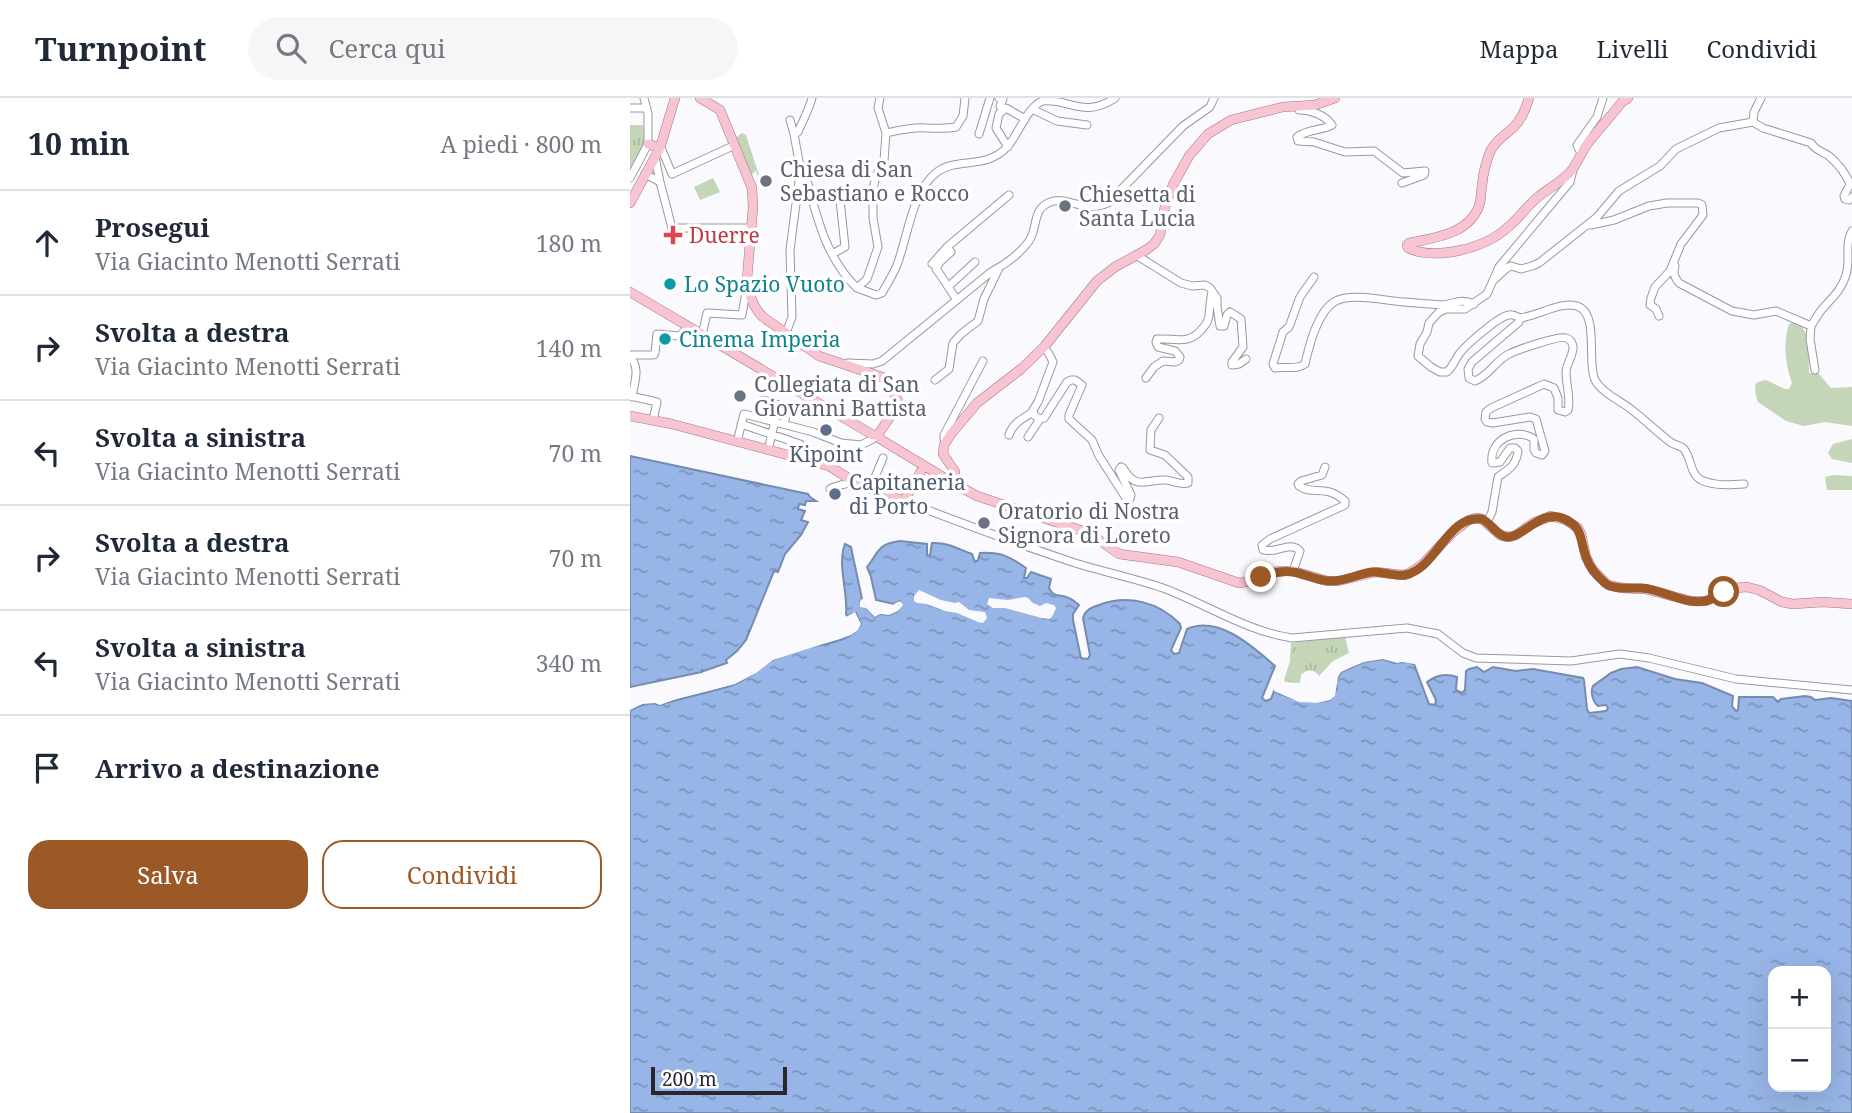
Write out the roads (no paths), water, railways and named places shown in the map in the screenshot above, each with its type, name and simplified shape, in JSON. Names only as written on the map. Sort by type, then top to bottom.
[{"type":"main road","points":[[700,98],[720,110],[752,188],[754,207],[748,285],[758,312],[819,356],[890,381],[899,404],[876,437]]},
{"type":"main road","points":[[953,483],[955,472],[942,450],[946,441],[977,403],[1044,347],[1097,281],[1154,244],[1160,235],[1165,206],[1173,186],[1189,156],[1208,134],[1231,120],[1283,107],[1315,105],[1335,98]]},
{"type":"main road","points":[[1529,98],[1516,124],[1490,152],[1485,166],[1480,202],[1475,213],[1454,231],[1444,236],[1409,243],[1408,248],[1442,253],[1472,248],[1509,227],[1526,207],[1573,169],[1588,143],[1628,98]]},
{"type":"main road","points":[[630,202],[645,174],[676,100]]},
{"type":"main road","points":[[630,195],[656,147]]},
{"type":"main road","points":[[630,292],[685,328],[702,335],[953,483],[987,499],[1089,533],[1119,554],[1178,562],[1239,583],[1253,581],[1273,572],[1293,572],[1327,582],[1376,572],[1408,574],[1422,565],[1462,524],[1476,518],[1487,522],[1500,535],[1509,537],[1533,523],[1550,516],[1558,516],[1571,520],[1578,528],[1586,557],[1608,585],[1645,589],[1691,601],[1706,601],[1734,589],[1747,587],[1793,604],[1852,604]]},
{"type":"main road","points":[[630,416],[829,466],[870,489],[904,501],[924,466]]},
{"type":"street","points":[[644,98],[672,228],[752,228]]},
{"type":"street","points":[[718,98],[720,110]]},
{"type":"street","points":[[794,134],[798,132],[813,98]]},
{"type":"street","points":[[859,287],[867,279],[878,247],[873,218],[873,189],[884,161],[886,133],[878,108],[880,98]]},
{"type":"street","points":[[886,133],[957,127],[963,116],[965,98]]},
{"type":"street","points":[[979,134],[990,98]]},
{"type":"street","points":[[999,98],[1003,99],[1000,106],[1002,111]]},
{"type":"street","points":[[790,120],[802,172],[805,173],[823,237],[847,278],[876,295],[882,293],[897,265],[915,206],[935,173],[944,167],[990,159],[1008,147],[1039,102],[1049,99],[1089,107],[1100,106],[1115,98]]},
{"type":"street","points":[[842,364],[873,364],[882,361],[991,272],[1010,261],[1030,239],[1036,215],[1042,206],[1060,200],[1086,207],[1108,204],[1183,126],[1210,107],[1214,98]]},
{"type":"street","points":[[1581,154],[1577,145],[1597,117],[1603,98]]},
{"type":"street","points":[[1753,122],[1761,98]]},
{"type":"street","points":[[1283,107],[1287,111],[1314,112],[1332,123],[1329,127],[1304,132],[1297,137],[1298,142],[1314,142],[1345,152],[1374,150],[1403,173],[1425,171],[1422,177],[1402,183]]},
{"type":"street","points":[[630,108],[648,112]]},
{"type":"street","points":[[1008,147],[996,128],[1002,111],[1006,108],[1026,119]]},
{"type":"street","points":[[1032,109],[1057,121],[1087,125]]},
{"type":"street","points":[[1493,281],[1511,266],[1521,269],[1539,263],[1587,226],[1619,191],[1660,166],[1676,149],[1719,128],[1753,122],[1763,128],[1811,143],[1815,149],[1830,157],[1848,179],[1850,184],[1844,196],[1849,200],[1852,197]]},
{"type":"street","points":[[656,147],[662,150],[671,174],[735,145]]},
{"type":"street","points":[[630,178],[656,147]]},
{"type":"street","points":[[1573,169],[1570,182],[1506,256],[1487,294],[1465,309],[1446,309],[1439,312],[1429,323],[1418,356],[1440,372],[1447,372],[1464,348],[1499,320],[1511,314],[1520,318],[1566,304],[1583,309],[1589,328],[1592,370],[1602,389],[1636,413],[1672,444],[1682,447],[1698,478],[1718,484],[1744,484]]},
{"type":"street","points":[[786,333],[792,317],[790,250],[799,174],[802,172]]},
{"type":"street","points":[[645,174],[660,182]]},
{"type":"street","points":[[832,254],[845,247],[839,191]]},
{"type":"street","points":[[932,264],[947,247],[1009,195]]},
{"type":"street","points":[[1587,226],[1614,220],[1649,205],[1702,205],[1703,215],[1687,234],[1670,271],[1655,287],[1650,306],[1656,309],[1659,316]]},
{"type":"street","points":[[1815,370],[1810,339],[1811,326],[1821,309],[1840,289],[1847,273],[1847,243],[1852,231]]},
{"type":"street","points":[[947,247],[951,252],[936,269],[957,300]]},
{"type":"street","points":[[1136,255],[1181,283],[1205,285],[1210,288],[1217,298],[1220,326],[1224,326],[1228,313],[1232,312],[1241,319],[1243,347],[1232,365],[1239,365],[1246,359]]},
{"type":"street","points":[[1675,259],[1673,272],[1679,283],[1732,311],[1754,315],[1776,311],[1811,326]]},
{"type":"street","points":[[948,287],[975,262]]},
{"type":"street","points":[[934,380],[949,369],[953,343],[978,321],[984,299],[999,268]]},
{"type":"street","points":[[1314,278],[1300,297],[1289,327],[1283,332],[1274,367],[1296,368],[1305,365],[1315,329],[1332,303],[1338,300],[1364,298],[1453,304],[1465,300],[1474,304]]},
{"type":"street","points":[[702,335],[707,313],[742,314],[748,285]]},
{"type":"street","points":[[1146,378],[1150,371],[1163,361],[1179,360],[1180,356],[1175,351],[1156,345],[1157,339],[1186,340],[1198,334],[1209,319],[1212,292]]},
{"type":"street","points":[[1487,522],[1492,512],[1499,478],[1509,471],[1518,451],[1510,448],[1500,462],[1492,463],[1495,446],[1502,439],[1526,435],[1534,439],[1536,453],[1542,455],[1545,451],[1536,419],[1530,416],[1493,423],[1485,419],[1486,412],[1544,384],[1553,388],[1557,394],[1558,410],[1565,412],[1569,407],[1566,370],[1573,347],[1571,341],[1565,337],[1506,355],[1481,379],[1475,381],[1469,378],[1467,373],[1472,362],[1520,322],[1520,318]]},
{"type":"street","points":[[630,356],[654,355],[657,334],[680,336],[685,328]]},
{"type":"street","points":[[1009,435],[1014,425],[1033,412],[1053,362],[1044,347]]},
{"type":"street","points":[[630,356],[636,369],[631,397],[657,402],[653,420]]},
{"type":"street","points":[[946,441],[944,435],[983,361]]},
{"type":"street","points":[[1028,437],[1040,419],[1046,416],[1067,382],[1074,380],[1082,384],[1069,416],[1092,440],[1115,482],[1126,498],[1130,499],[1131,495],[1119,470],[1121,467],[1128,477],[1136,482],[1188,482],[1188,477],[1166,455],[1150,450],[1151,430],[1159,418]]},
{"type":"street","points":[[757,417],[762,400],[788,408],[772,433],[768,450]]},
{"type":"street","points":[[1033,412],[1036,418],[1040,419]]},
{"type":"street","points":[[737,442],[744,414],[813,432],[841,443],[861,445],[876,437]]},
{"type":"street","points":[[741,424],[800,444],[797,458]]},
{"type":"street","points":[[870,489],[883,458]]},
{"type":"street","points":[[1293,572],[1300,551],[1298,548],[1291,546],[1269,552],[1264,550],[1262,545],[1344,506],[1345,501],[1334,493],[1323,489],[1302,489],[1298,484],[1322,475],[1325,467]]},
{"type":"street","points":[[838,473],[833,487],[853,481]]},
{"type":"street","points":[[904,501],[1077,563],[1161,587],[1238,622],[1275,635],[1292,638],[1407,628],[1438,634],[1463,653],[1476,658],[1571,661],[1620,654],[1649,658],[1736,679],[1852,690]]},
{"type":"water","points":[[630,456],[808,494],[816,501],[799,504],[798,509],[805,511],[801,520],[808,522],[785,554],[778,572],[774,571],[746,640],[726,660],[727,663],[702,672],[630,687]]},
{"type":"water","points":[[900,541],[927,544],[928,556],[932,543],[948,545],[972,554],[975,562],[980,553],[999,554],[1026,568],[1024,578],[1031,572],[1051,579],[1049,588],[1052,593],[1070,598],[1079,605],[1073,614],[1073,620],[1081,658],[1088,659],[1090,655],[1084,615],[1091,608],[1110,602],[1142,602],[1172,616],[1181,628],[1171,650],[1174,654],[1179,653],[1187,629],[1211,626],[1223,630],[1246,642],[1275,666],[1262,698],[1266,701],[1271,699],[1274,691],[1301,701],[1330,700],[1337,689],[1336,682],[1341,672],[1364,662],[1383,659],[1394,663],[1414,664],[1429,704],[1435,705],[1436,700],[1427,682],[1441,675],[1457,677],[1456,690],[1462,693],[1465,690],[1466,671],[1477,667],[1484,672],[1493,667],[1516,671],[1533,669],[1583,678],[1589,713],[1606,711],[1608,708],[1606,705],[1598,706],[1595,702],[1593,686],[1611,673],[1637,667],[1675,679],[1702,683],[1733,696],[1732,706],[1736,711],[1739,697],[1773,697],[1778,702],[1781,699],[1805,696],[1815,700],[1831,698],[1852,701],[1852,1113],[630,1113],[630,710],[648,704],[660,705],[733,685],[775,659],[842,640],[856,631],[861,624],[856,613],[846,614],[842,569],[845,544],[851,547],[862,599],[860,601],[875,617],[898,611],[900,601],[894,604],[876,600],[867,567],[887,544]]},
{"type":"place","name":"Chiesa di San Sebastiano e Rocco","points":[[766,181]]},
{"type":"place","name":"Chiesetta di Santa Lucia","points":[[1065,206]]},
{"type":"place","name":"Duerre","points":[[673,235]]},
{"type":"place","name":"Lo Spazio Vuoto","points":[[670,284]]},
{"type":"place","name":"Cinema Imperia","points":[[665,339]]},
{"type":"place","name":"Collegiata di San Giovanni Battista","points":[[740,396]]},
{"type":"place","name":"Kipoint","points":[[826,430]]},
{"type":"place","name":"Capitaneria di Porto","points":[[835,494]]},
{"type":"place","name":"Oratorio di Nostra Signora di Loreto","points":[[984,523]]}]
